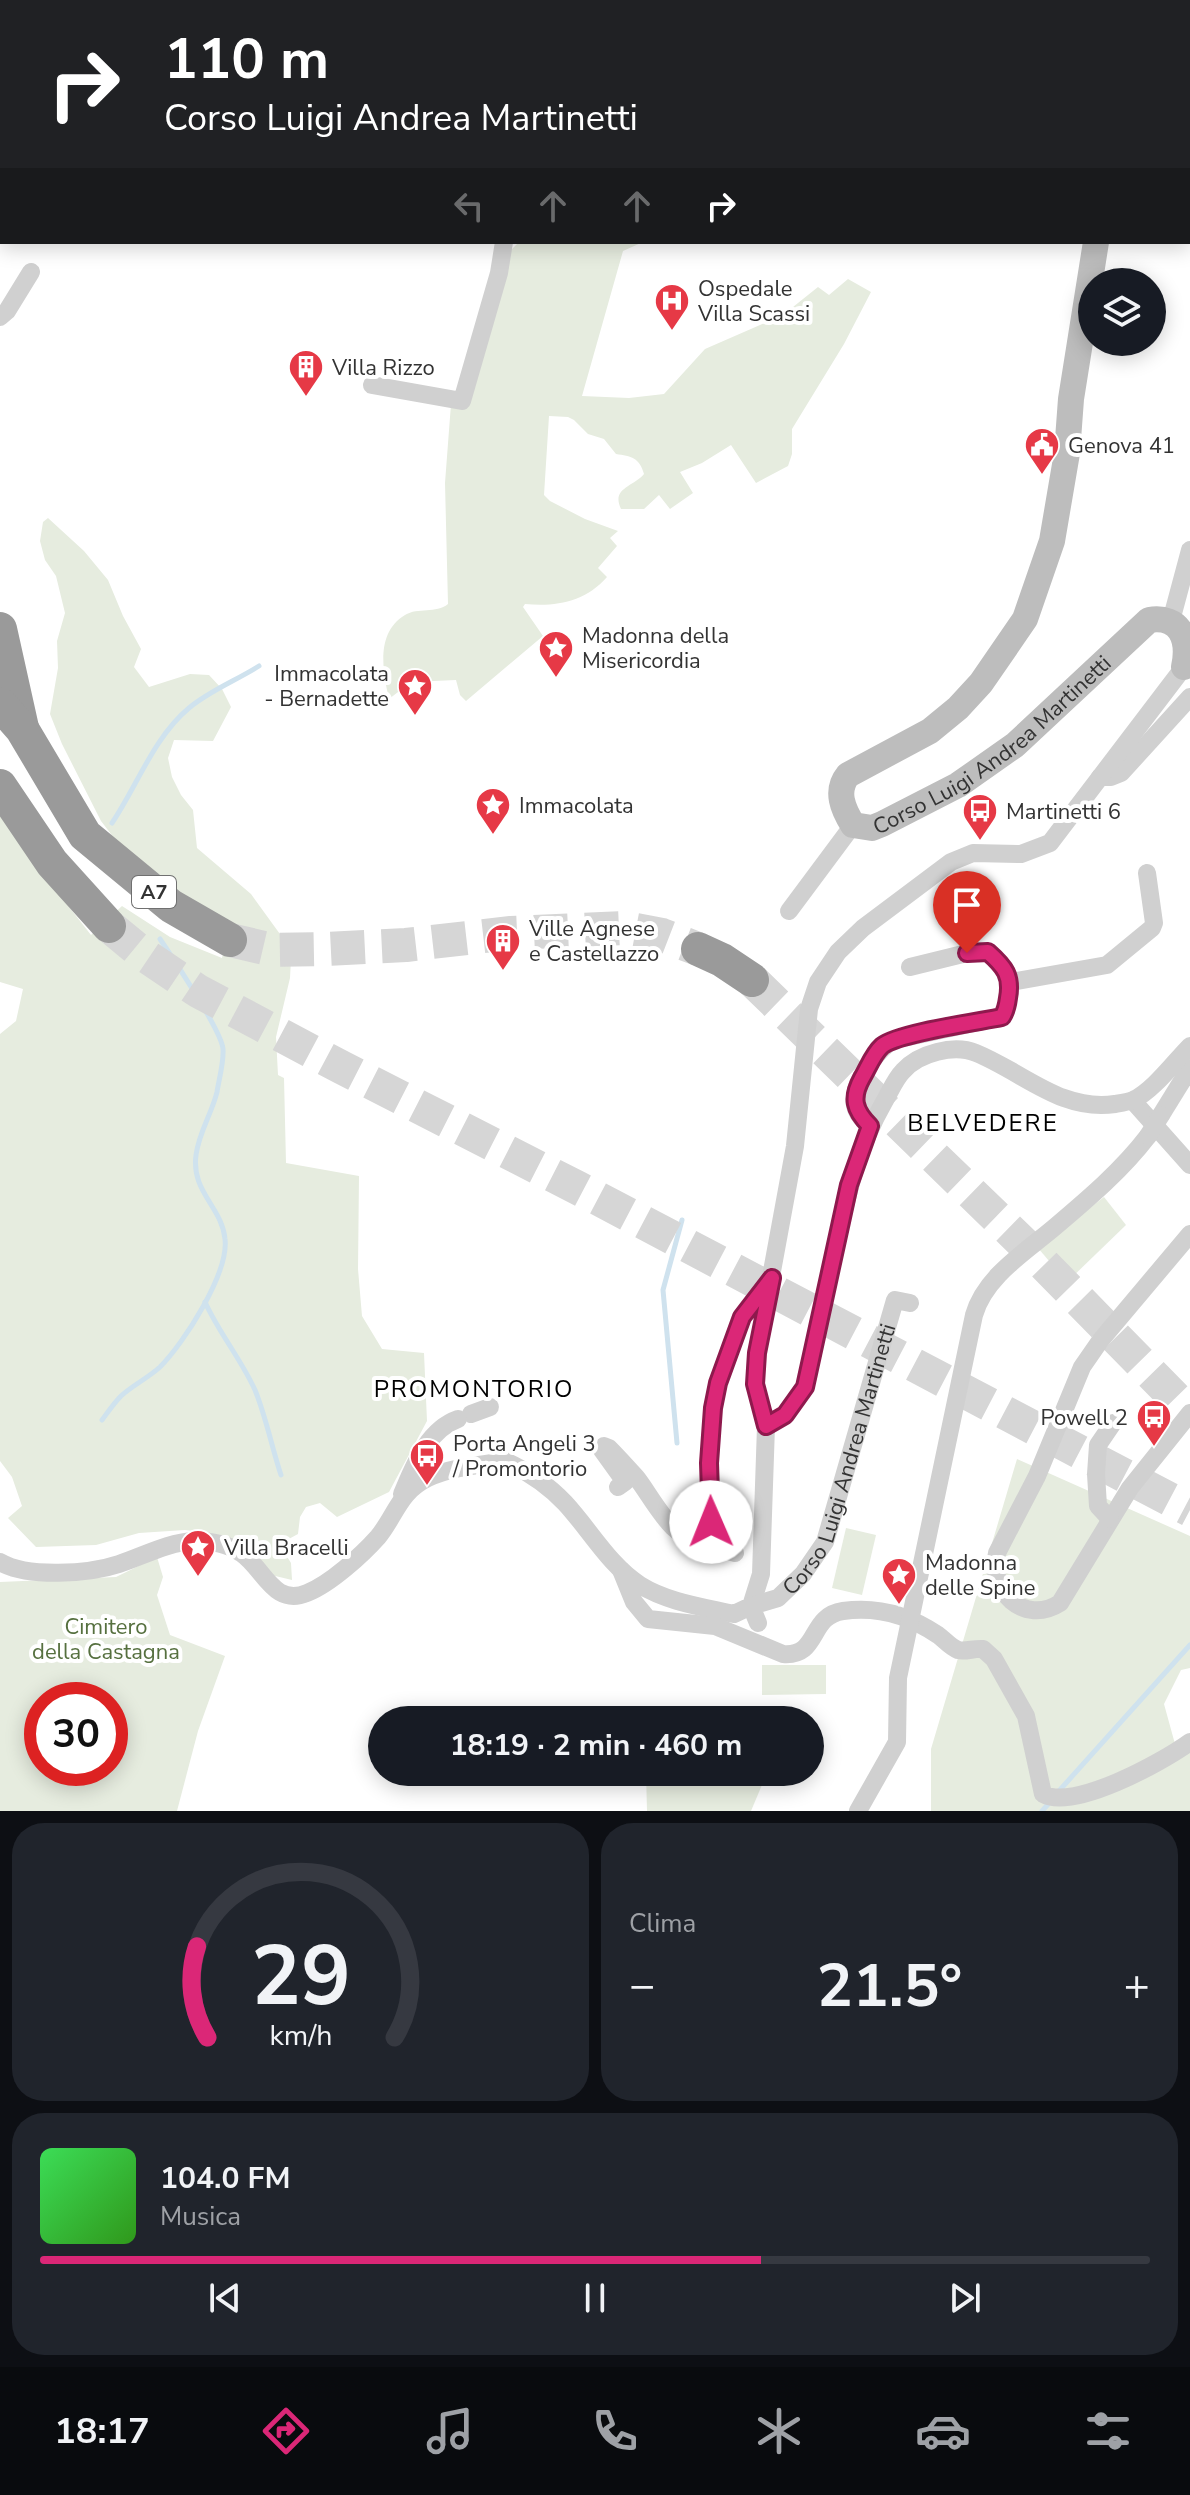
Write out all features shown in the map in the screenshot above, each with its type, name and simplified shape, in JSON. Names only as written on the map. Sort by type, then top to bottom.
[{"type":"highway","name":"A7","points":[[0,629],[11,716],[85,835],[173,907],[230,940]]},
{"type":"highway","name":"A7","points":[[0,786],[52,863],[109,926]]},
{"type":"highway","points":[[698,949],[722,960],[752,980]]},
{"type":"street","points":[[372,385],[462,401],[499,273],[504,244]]},
{"type":"street","name":"Corso Luigi Andrea Martinetti","points":[[754,1614],[761,1574],[766,1426],[755,1384],[757,1353],[795,1146],[809,1009],[818,982],[838,952],[863,928],[951,862],[973,853],[1021,854],[1050,843],[1184,667],[1188,654],[1187,638],[1171,621],[1155,619],[1142,624],[1015,745],[958,785],[872,828],[853,825],[844,809],[840,795],[848,775],[930,731],[958,708],[981,683],[1025,619],[1052,541],[1096,244]]},
{"type":"street","points":[[0,317],[31,272]]},
{"type":"street","points":[[1171,621],[1190,550]]},
{"type":"street","name":"Corso Luigi Andrea Martinetti","points":[[1100,777],[1121,773],[1190,697]]},
{"type":"street","points":[[789,911],[853,825]]},
{"type":"street","points":[[1011,982],[1107,965],[1152,928],[1154,923],[1147,873]]},
{"type":"street","points":[[870,1126],[856,1110],[856,1089],[882,1046],[894,1040],[1002,1017],[1006,1010],[1011,982],[1005,969],[988,952],[967,953],[910,967]]},
{"type":"street","points":[[766,1426],[785,1415],[805,1387],[849,1185],[870,1126],[908,1066],[925,1056],[952,1051],[973,1052],[1048,1093],[1076,1103],[1104,1105],[1133,1101],[1190,1046]]},
{"type":"street","points":[[858,1811],[897,1742],[898,1678],[980,1297],[1122,1167],[1148,1136],[1190,1068]]},
{"type":"street","points":[[1133,1101],[1190,1165]]},
{"type":"street","points":[[1190,1234],[1100,1341],[1082,1367],[1037,1476],[997,1553],[996,1572],[1002,1591],[1029,1611],[1060,1603],[1130,1488],[1190,1413]]},
{"type":"street","name":"Corso Luigi Andrea Martinetti","points":[[711,1522],[709,1463],[718,1383],[742,1317],[772,1278]]},
{"type":"street","name":"Corso Luigi Andrea Martinetti","points":[[401,1498],[428,1478],[441,1473],[505,1461],[542,1483],[564,1502],[621,1570],[642,1586],[665,1597],[734,1614],[754,1614],[778,1598],[803,1574],[825,1542],[895,1300],[910,1303]]},
{"type":"street","points":[[0,1562],[27,1571],[103,1569],[193,1541],[218,1544],[240,1552],[283,1595],[299,1596],[330,1580],[377,1537],[401,1498],[432,1436],[464,1416],[490,1407]]},
{"type":"street","points":[[1110,1519],[1098,1506],[1096,1474],[1098,1445],[1113,1423]]},
{"type":"street","points":[[618,1487],[625,1482],[602,1450],[604,1446],[631,1471],[659,1511],[687,1539],[703,1539],[711,1522]]},
{"type":"street","points":[[711,1522],[716,1542],[723,1550],[735,1553]]},
{"type":"street","points":[[621,1570],[625,1585],[643,1613],[653,1620],[683,1620],[715,1626],[760,1646],[793,1655],[804,1651],[821,1622],[832,1614],[864,1610],[912,1619],[958,1650],[983,1649],[991,1654],[1026,1716],[1043,1794],[1066,1810],[1084,1809],[1104,1801],[1190,1742]]},
{"type":"green space","points":[[517,244],[639,244],[623,251],[582,396],[629,398],[664,394],[705,349],[783,315],[818,287],[829,295],[848,279],[871,292],[844,344],[792,429],[792,454],[788,466],[756,483],[731,445],[680,472],[693,493],[670,509],[659,495],[644,509],[621,509],[621,492],[644,474],[640,464],[630,457],[616,454],[604,439],[588,434],[574,420],[549,416],[544,495],[585,519],[618,531],[610,538],[617,546],[598,568],[607,577],[589,592],[569,601],[548,605],[525,604],[523,607],[543,636],[466,701],[460,695],[456,680],[411,682],[389,699],[384,654],[389,632],[405,615],[448,604],[445,483],[451,404],[509,252]]},
{"type":"green space","points":[[48,518],[84,551],[108,580],[141,649],[134,667],[149,687],[190,674],[209,675],[222,689],[231,707],[213,741],[174,740],[168,758],[172,777],[193,810],[197,848],[251,894],[285,941],[291,959],[290,978],[276,1037],[278,1075],[284,1078],[286,1163],[359,1176],[358,1269],[362,1316],[382,1349],[424,1353],[427,1421],[389,1492],[337,1517],[320,1503],[306,1507],[300,1517],[298,1534],[285,1541],[283,1550],[291,1563],[292,1580],[267,1574],[209,1533],[185,1530],[139,1533],[96,1545],[36,1547],[8,1518],[22,1506],[12,1477],[0,1461],[0,1034],[16,1021],[23,989],[0,982],[0,814],[91,935],[122,906],[170,937],[222,958],[229,927],[130,859],[101,821],[62,744],[50,714],[58,668],[57,641],[65,613],[56,576],[45,560],[40,541],[43,522]]},
{"type":"green space","points":[[1104,1197],[1126,1225],[1067,1282],[1038,1248]]},
{"type":"green space","points":[[1017,1459],[1190,1536],[1190,1668],[1181,1670],[1164,1704],[1175,1744],[1190,1743],[1190,1811],[931,1811],[931,1749]]},
{"type":"green space","points":[[846,1528],[876,1535],[862,1595],[832,1588]]},
{"type":"green space","name":"Cimitero della Castagna","points":[[157,1557],[163,1577],[157,1595],[170,1635],[225,1656],[198,1731],[177,1811],[0,1811],[0,1582],[116,1577]]},
{"type":"green space","points":[[762,1665],[826,1665],[826,1694],[762,1695]]},
{"type":"green space","points":[[646,1786],[761,1786],[751,1811],[647,1811]]},
{"type":"waterway","points":[[112,823],[156,747],[177,720],[205,696],[259,666]]},
{"type":"waterway","points":[[102,1420],[121,1396],[160,1367],[181,1342],[213,1288],[224,1253],[223,1228],[202,1189],[196,1168],[200,1138],[217,1092],[223,1049],[206,1012],[160,939]]},
{"type":"waterway","points":[[677,1443],[663,1290],[682,1220]]},
{"type":"waterway","points":[[205,1302],[255,1390],[281,1475]]},
{"type":"waterway","points":[[1058,1792],[1190,1645]]},
{"type":"waterway","points":[[1042,1811],[1052,1800]]},
{"type":"tunnel","points":[[109,926],[143,954],[198,991],[1190,1510]]},
{"type":"tunnel","points":[[230,940],[273,950],[325,949],[406,945],[511,933],[625,928],[662,935],[698,949]]},
{"type":"tunnel","points":[[752,980],[1025,1245],[1190,1413]]},
{"type":"place","name":"Ospedale Villa Scassi","points":[[672,332]]},
{"type":"place","name":"Villa Rizzo","points":[[306,398]]},
{"type":"place","name":"Genova 41","points":[[1042,476]]},
{"type":"place","name":"Madonna della Misericordia","points":[[556,679]]},
{"type":"place","name":"Immacolata - Bernadette","points":[[415,717]]},
{"type":"place","name":"Immacolata","points":[[493,836]]},
{"type":"place","name":"Martinetti 6","points":[[980,842]]},
{"type":"place","name":"Ville Agnese e Castellazzo","points":[[503,972]]},
{"type":"place","name":"Powell 2","points":[[1154,1448]]},
{"type":"place","name":"Porta Angeli 3 / Promontorio","points":[[427,1487]]},
{"type":"place","name":"Villa Bracelli","points":[[198,1578]]},
{"type":"place","name":"Madonna delle Spine","points":[[899,1606]]},
{"type":"district","name":"BELVEDERE","points":[[983,1123]]},
{"type":"district","name":"PROMONTORIO","points":[[474,1389]]},
{"type":"route","points":[[711,1522],[709,1463],[718,1383],[742,1317],[772,1278],[757,1353],[755,1384],[766,1426],[785,1415],[805,1387],[849,1185],[870,1126],[856,1110],[856,1089],[877,1051],[894,1040],[1002,1017],[1006,1010],[1011,982],[1005,969],[988,952],[967,953]]}]
